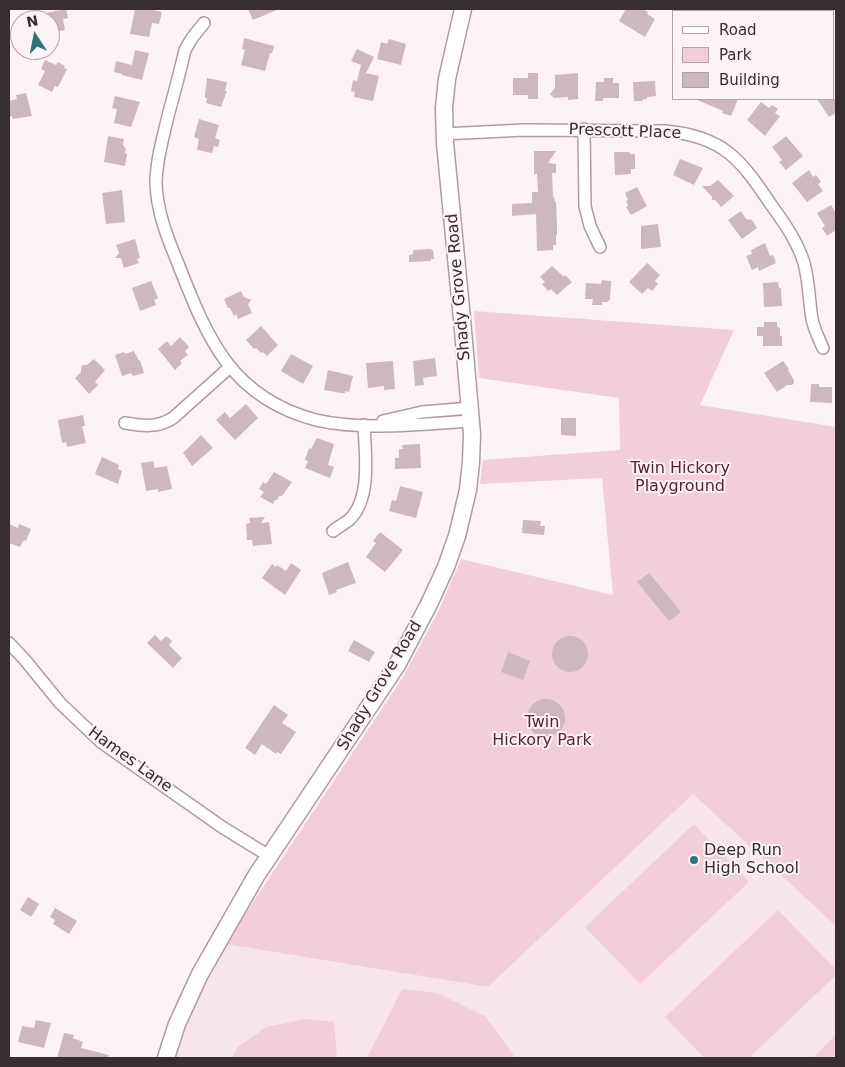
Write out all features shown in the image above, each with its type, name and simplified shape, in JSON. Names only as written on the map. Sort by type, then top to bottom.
[{"type":"main road","name":"Shady Grove Road","points":[[166,1058],[177,1024],[196,980],[269,856],[396,665],[446,567],[457,536],[468,490],[471,462],[470,415],[444,134],[444,108],[447,79],[463,9]]},
{"type":"street","points":[[204,23],[185,50],[161,144],[157,168],[157,196],[164,227],[198,316],[218,352],[248,385],[266,399],[297,414],[317,420],[338,424],[408,426],[470,415]]},
{"type":"street","name":"Prescott Place","points":[[444,134],[584,129],[682,132],[713,142],[739,161],[750,172],[790,231],[807,278],[812,318],[822,348]]},
{"type":"street","points":[[584,129],[585,206],[590,226],[600,247]]},
{"type":"street","points":[[125,423],[153,426],[164,424],[230,367]]},
{"type":"street","points":[[333,531],[350,519],[363,495],[366,480],[364,425]]},
{"type":"street","name":"Hames Lane","points":[[9,643],[60,703],[101,742],[222,827],[269,856]]},
{"type":"shaded area","name":"Deep Run High School","points":[[693,794],[836,926],[836,1058],[168,1058],[181,1027],[225,944],[488,987]]},
{"type":"green space","name":"Twin Hickory Park","points":[[474,311],[734,330],[700,405],[836,427],[836,926],[693,794],[488,987],[225,944],[403,677],[438,612],[461,559],[613,595],[602,478],[480,484],[483,460],[620,450],[619,398],[479,378]]},
{"type":"green space","points":[[694,824],[749,882],[640,984],[585,927]]},
{"type":"green space","points":[[778,910],[836,970],[836,975],[749,1058],[704,1058],[665,1017]]},
{"type":"green space","points":[[402,989],[437,993],[485,1016],[514,1058],[367,1058]]},
{"type":"green space","points":[[305,1019],[334,1022],[336,1058],[232,1058],[238,1047],[266,1027]]},
{"type":"green space","points":[[836,1034],[836,1058],[813,1058]]},
{"type":"building","points":[[66,9],[68,18],[63,19],[65,30],[60,31],[60,10]]},
{"type":"building","points":[[135,9],[162,12],[159,24],[152,23],[149,37],[130,34]]},
{"type":"building","points":[[248,9],[279,9],[253,20]]},
{"type":"building","points":[[626,9],[643,9],[655,19],[645,37],[619,21]]},
{"type":"building","points":[[244,38],[274,46],[265,71],[241,65],[245,50],[242,49]]},
{"type":"building","points":[[389,39],[406,44],[401,65],[377,59],[381,42],[387,44]]},
{"type":"building","points":[[357,49],[374,57],[366,73],[379,76],[373,101],[354,97],[355,92],[351,91],[353,80],[357,81],[361,65],[351,61]]},
{"type":"building","points":[[135,50],[149,53],[142,80],[114,72],[116,61],[132,65]]},
{"type":"building","points":[[45,60],[56,65],[58,62],[67,69],[58,87],[55,86],[52,92],[38,85],[45,71],[41,69]]},
{"type":"building","points":[[528,73],[538,73],[538,99],[528,99],[528,95],[513,95],[513,78],[528,78]]},
{"type":"building","points":[[578,73],[578,99],[568,100],[568,97],[554,98],[550,94],[555,88],[555,75]]},
{"type":"building","points":[[207,78],[227,82],[225,91],[227,91],[221,107],[206,103]]},
{"type":"building","points":[[604,78],[613,78],[613,83],[619,83],[619,98],[603,98],[603,101],[595,101],[596,82],[604,82]]},
{"type":"building","points":[[655,81],[656,96],[647,97],[643,101],[634,101],[633,82]]},
{"type":"building","points":[[26,93],[32,116],[13,119],[12,116],[9,117],[9,101],[17,99],[16,95]]},
{"type":"building","points":[[115,96],[140,102],[131,127],[114,123],[117,109],[112,108]]},
{"type":"building","points":[[836,99],[836,113],[829,117],[818,100]]},
{"type":"building","points":[[697,100],[738,100],[731,116],[722,113],[723,111]]},
{"type":"building","points":[[761,102],[769,108],[772,105],[778,109],[775,113],[780,116],[765,136],[747,120]]},
{"type":"building","points":[[199,119],[219,125],[215,138],[220,140],[218,147],[214,146],[212,153],[197,150],[199,139],[194,137]]},
{"type":"building","points":[[108,136],[124,139],[123,145],[127,154],[125,166],[104,162]]},
{"type":"building","points":[[786,136],[803,156],[786,170],[779,162],[782,160],[772,147]]},
{"type":"building","points":[[534,151],[556,151],[548,163],[556,164],[556,173],[552,173],[557,225],[556,245],[553,245],[553,250],[537,251],[536,214],[512,216],[512,204],[532,203],[532,192],[538,192],[537,174],[534,174]]},
{"type":"building","points":[[614,152],[635,154],[635,169],[631,169],[631,174],[615,175]]},
{"type":"building","points":[[680,159],[703,168],[694,185],[673,175]]},
{"type":"building","points":[[809,170],[813,177],[816,175],[821,182],[818,184],[823,191],[807,202],[792,183]]},
{"type":"building","points":[[718,180],[734,196],[721,207],[715,200],[712,200],[712,197],[702,186],[710,186]]},
{"type":"building","points":[[637,187],[647,206],[631,215],[626,207],[628,206],[626,201],[628,200],[625,193]]},
{"type":"building","points":[[122,190],[125,222],[106,224],[102,193]]},
{"type":"building","points":[[831,205],[836,213],[836,230],[827,236],[822,228],[825,226],[817,213]]},
{"type":"building","points":[[741,211],[746,219],[752,220],[757,228],[742,239],[728,220]]},
{"type":"building","points":[[658,224],[661,247],[641,249],[641,226]]},
{"type":"building","points":[[135,239],[140,258],[137,259],[139,263],[124,268],[121,258],[115,258],[119,253],[116,245]]},
{"type":"building","points":[[765,243],[770,256],[773,255],[776,263],[759,271],[758,267],[752,270],[746,256],[752,254],[751,250]]},
{"type":"building","points":[[413,250],[433,250],[434,259],[431,259],[431,261],[409,262],[409,255],[413,254]]},
{"type":"building","points":[[647,263],[660,275],[655,281],[658,284],[652,291],[648,288],[642,294],[629,282]]},
{"type":"building","points":[[552,266],[572,282],[557,295],[551,289],[548,291],[542,284],[545,282],[540,277]]},
{"type":"building","points":[[602,280],[611,281],[610,300],[602,302],[602,305],[592,305],[593,299],[585,299],[586,283],[601,284]]},
{"type":"building","points":[[151,281],[158,298],[154,300],[156,305],[140,311],[132,288]]},
{"type":"building","points":[[778,282],[779,288],[781,288],[782,306],[764,307],[763,283]]},
{"type":"building","points":[[241,291],[244,297],[251,300],[248,304],[252,313],[238,319],[236,314],[234,316],[230,308],[228,308],[224,299]]},
{"type":"building","points":[[764,322],[777,322],[777,327],[780,328],[780,336],[782,336],[782,346],[763,346],[763,336],[757,336],[757,327],[764,327]]},
{"type":"building","points":[[261,326],[278,345],[267,356],[256,348],[254,349],[246,340]]},
{"type":"building","points":[[180,337],[189,347],[185,351],[188,355],[180,361],[182,363],[175,370],[158,349],[167,341],[171,346]]},
{"type":"building","points":[[134,351],[140,360],[144,373],[133,376],[131,373],[122,376],[115,355]]},
{"type":"building","points":[[291,354],[313,366],[303,384],[281,371]]},
{"type":"building","points":[[435,358],[437,376],[423,378],[424,385],[415,386],[413,361]]},
{"type":"building","points":[[94,359],[105,370],[95,382],[98,385],[89,394],[75,378],[81,372],[83,365],[87,365]]},
{"type":"building","points":[[393,361],[395,389],[384,390],[384,386],[368,388],[366,363]]},
{"type":"building","points":[[783,361],[789,369],[794,383],[787,385],[777,392],[764,373]]},
{"type":"building","points":[[328,370],[353,376],[349,392],[341,393],[324,390]]},
{"type":"building","points":[[811,384],[819,384],[819,387],[832,387],[832,403],[810,402]]},
{"type":"building","points":[[246,404],[258,418],[235,440],[216,420],[225,412],[230,418]]},
{"type":"building","points":[[83,415],[85,426],[82,426],[86,443],[67,447],[66,442],[62,443],[58,420]]},
{"type":"building","points":[[561,418],[576,418],[576,436],[561,435]]},
{"type":"building","points":[[201,435],[213,448],[192,466],[183,453]]},
{"type":"building","points":[[317,438],[334,444],[328,465],[334,467],[330,478],[305,468],[308,461],[305,460],[309,448],[311,449]]},
{"type":"building","points":[[420,444],[421,468],[395,469],[395,458],[399,458],[399,449],[403,449],[402,445]]},
{"type":"building","points":[[102,457],[119,465],[118,469],[122,471],[118,484],[95,474]]},
{"type":"building","points":[[153,461],[155,468],[167,466],[172,489],[158,492],[158,489],[146,491],[141,463]]},
{"type":"building","points":[[274,472],[292,482],[282,496],[279,496],[273,504],[260,497],[264,492],[259,489],[263,482],[266,484]]},
{"type":"building","points":[[400,486],[423,492],[416,518],[389,511],[392,500],[396,501]]},
{"type":"building","points":[[265,517],[261,523],[269,522],[272,544],[253,546],[252,540],[247,540],[246,524],[250,523],[249,518]]},
{"type":"building","points":[[523,520],[541,521],[540,526],[545,526],[544,535],[522,533]]},
{"type":"building","points":[[9,524],[18,528],[19,524],[31,529],[26,541],[24,540],[20,547],[9,543]]},
{"type":"building","points":[[380,532],[403,550],[385,572],[366,557],[376,543],[373,541]]},
{"type":"building","points":[[348,562],[356,583],[336,590],[337,592],[329,595],[322,573]]},
{"type":"building","points":[[291,563],[301,570],[285,595],[262,578],[272,564],[286,571]]},
{"type":"building","points":[[649,573],[681,612],[669,621],[637,582]]},
{"type":"building","points":[[155,635],[161,641],[166,636],[172,641],[169,645],[182,658],[173,668],[147,643]]},
{"type":"building","points":[[570,636],[577,637],[583,641],[587,647],[587,661],[583,667],[577,671],[570,672],[563,671],[557,667],[553,661],[552,654],[553,647],[557,641],[563,637]]},
{"type":"building","points":[[354,640],[375,652],[369,662],[348,651]]},
{"type":"building","points":[[508,652],[530,661],[523,680],[501,672]]},
{"type":"building","points":[[546,699],[559,705],[565,718],[559,731],[546,737],[533,731],[527,718],[533,705]]},
{"type":"building","points":[[274,705],[288,715],[282,723],[296,732],[281,754],[277,752],[276,754],[262,744],[255,755],[245,748]]},
{"type":"building","points":[[28,897],[39,904],[31,917],[20,910]]},
{"type":"building","points":[[55,908],[77,921],[69,934],[53,924],[55,920],[50,917]]},
{"type":"building","points":[[36,1020],[51,1023],[44,1048],[18,1042],[22,1026],[34,1028]]},
{"type":"building","points":[[64,1033],[74,1035],[73,1038],[83,1042],[81,1048],[109,1055],[108,1058],[57,1058]]},
{"type":"place","name":"Deep Run High School","points":[[694,860]]},
{"type":"park label","name":"Twin Hickory Playground","points":[[680,478]]}]
